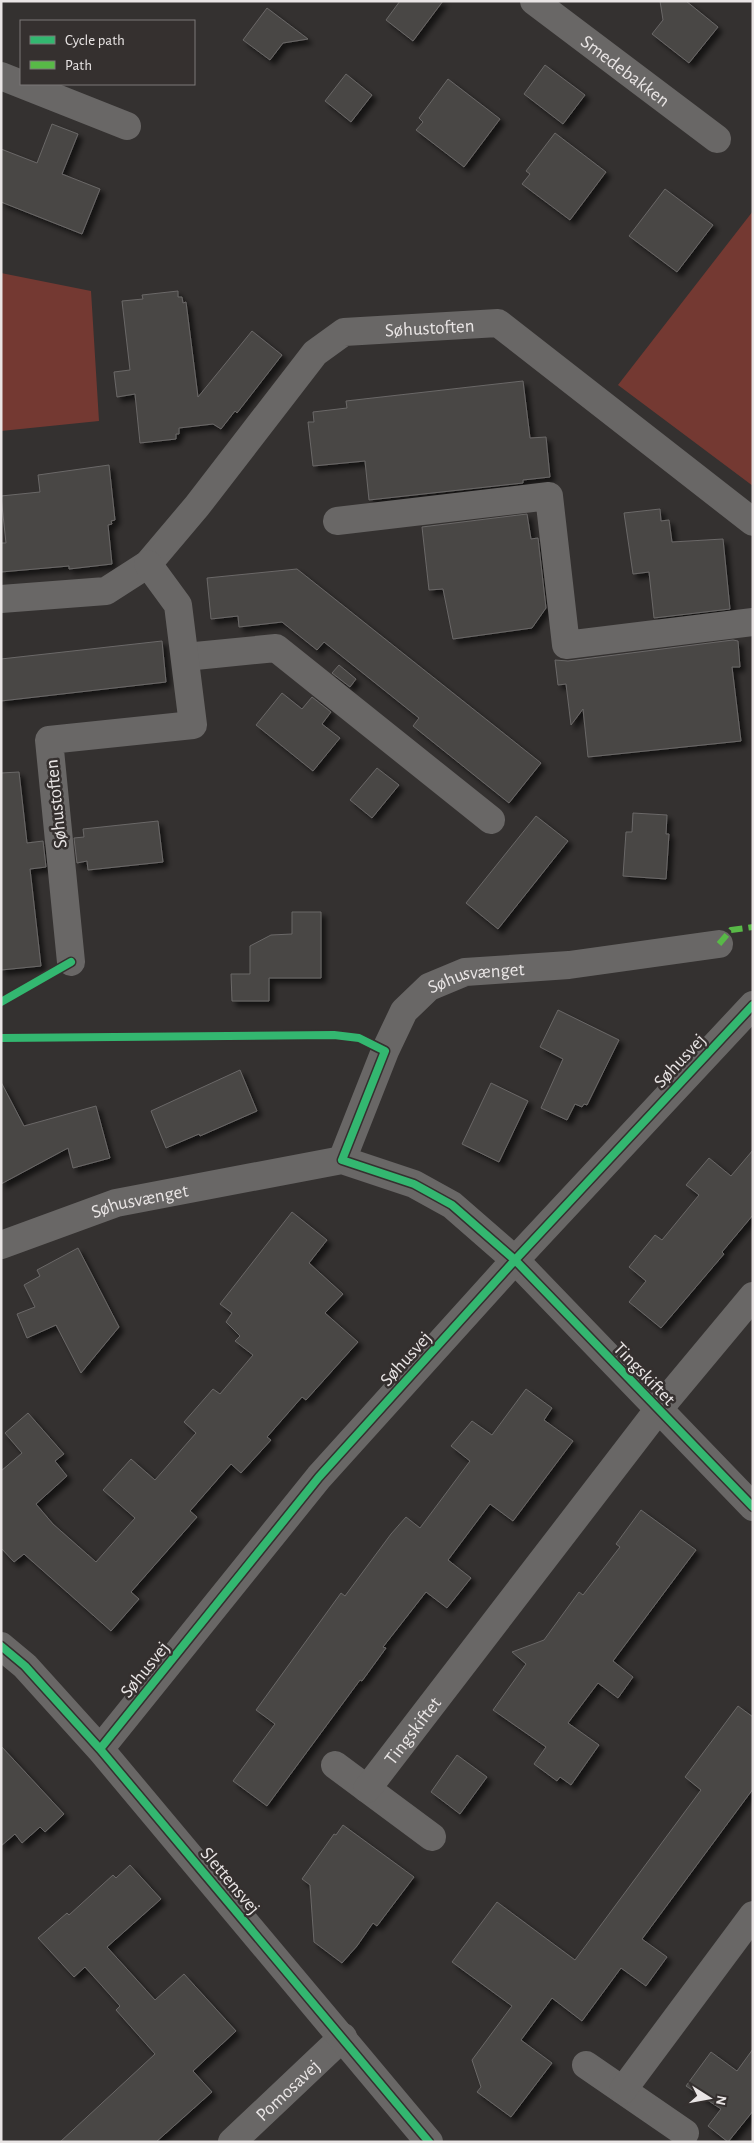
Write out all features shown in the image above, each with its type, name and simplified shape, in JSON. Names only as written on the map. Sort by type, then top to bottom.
[{"type":"street","name":"Smedebakken","points":[[534,1],[717,139]]},
{"type":"street","points":[[1,76],[20,84]]},
{"type":"street","points":[[24,85],[127,126]]},
{"type":"street","name":"Søhustoften","points":[[1,600],[106,591],[148,564],[197,506],[315,353],[344,332],[498,323],[753,522]]},
{"type":"street","points":[[337,521],[549,496],[566,646],[753,622]]},
{"type":"street","name":"Søhustoften","points":[[71,962],[49,740],[193,726],[178,605],[148,564]]},
{"type":"street","points":[[185,657],[276,648],[491,820]]},
{"type":"street","name":"Søhusvænget","points":[[342,1160],[385,1051],[404,1011],[429,988],[465,972],[569,965],[719,944]]},
{"type":"street","name":"Søhusvej","points":[[100,1749],[319,1477],[515,1260],[753,1005]]},
{"type":"street","name":"Søhusvænget","points":[[1,1245],[116,1204],[342,1160],[414,1184],[452,1205],[515,1260]]},
{"type":"street","name":"Tingskiftet","points":[[515,1260],[753,1507]]},
{"type":"street","name":"Tingskiftet","points":[[367,1789],[658,1410],[753,1296]]},
{"type":"street","name":"Slettensvej","points":[[1,1646],[25,1666],[100,1749],[344,2037],[429,2142]]},
{"type":"street","points":[[335,1765],[432,1837]]},
{"type":"street","points":[[623,2090],[753,1915]]},
{"type":"street","name":"Pomosavej","points":[[232,2142],[344,2037]]},
{"type":"street","points":[[586,2065],[685,2133]]},
{"type":"shaded area","points":[[753,211],[753,486],[618,385]]},
{"type":"shaded area","points":[[1,273],[91,291],[99,421],[1,431]]},
{"type":"building","points":[[400,1],[443,1],[413,41],[386,20]]},
{"type":"building","points":[[660,1],[686,1],[718,27],[689,63],[652,34],[663,20]]},
{"type":"building","points":[[267,8],[308,39],[283,43],[270,60],[243,40]]},
{"type":"building","points":[[545,65],[585,95],[563,124],[524,94]]},
{"type":"building","points":[[346,74],[372,95],[351,122],[325,101]]},
{"type":"building","points":[[448,79],[500,119],[464,167],[416,130],[423,122],[419,118]]},
{"type":"building","points":[[52,124],[78,134],[62,174],[100,189],[82,234],[1,202],[1,149],[37,163]]},
{"type":"building","points":[[555,133],[606,172],[570,220],[522,184],[530,174],[526,171]]},
{"type":"building","points":[[665,189],[713,225],[677,272],[629,236]]},
{"type":"building","points":[[178,291],[178,297],[182,297],[183,303],[186,302],[198,397],[252,331],[282,355],[237,413],[235,411],[221,429],[213,424],[179,428],[179,434],[176,434],[176,439],[140,443],[135,394],[117,397],[114,372],[130,370],[122,301],[143,299],[142,295]]},
{"type":"building","points":[[523,381],[530,438],[546,437],[550,477],[523,480],[523,483],[369,500],[365,461],[313,466],[308,422],[314,422],[313,412],[347,408],[346,401]]},
{"type":"building","points":[[109,465],[115,520],[111,521],[112,524],[108,525],[112,564],[69,569],[69,566],[1,572],[1,543],[6,543],[1,496],[40,492],[38,475]]},
{"type":"building","points":[[660,509],[661,521],[669,520],[672,542],[723,539],[730,609],[654,618],[649,572],[633,574],[624,513]]},
{"type":"building","points":[[527,514],[531,539],[538,538],[546,608],[532,628],[453,639],[443,589],[429,590],[422,527]]},
{"type":"building","points":[[297,569],[541,763],[509,803],[413,726],[419,718],[324,642],[317,650],[282,622],[239,627],[238,616],[211,619],[207,578]]},
{"type":"building","points":[[733,640],[738,641],[740,667],[732,667],[741,741],[588,757],[583,709],[571,725],[566,684],[558,685],[555,660],[568,661]]},
{"type":"building","points":[[162,641],[166,682],[1,701],[1,659]]},
{"type":"building","points":[[339,665],[356,679],[350,687],[332,673]]},
{"type":"building","points":[[282,693],[302,709],[312,697],[331,712],[322,724],[340,738],[313,771],[256,725]]},
{"type":"building","points":[[377,768],[399,785],[372,818],[350,800]]},
{"type":"building","points":[[19,772],[27,843],[43,841],[46,867],[30,869],[41,966],[1,970],[1,773]]},
{"type":"building","points":[[633,813],[667,815],[666,834],[669,834],[666,879],[623,876],[626,832],[632,832]]},
{"type":"building","points":[[536,816],[568,841],[498,929],[466,903]]},
{"type":"building","points":[[158,821],[163,862],[88,870],[87,861],[77,863],[74,838],[84,837],[83,829]]},
{"type":"building","points":[[292,912],[321,912],[321,978],[269,978],[269,1001],[232,1001],[231,974],[250,974],[250,946],[271,935],[292,934]]},
{"type":"building","points":[[558,1010],[619,1040],[587,1105],[584,1104],[582,1107],[575,1104],[567,1120],[541,1108],[563,1059],[540,1047]]},
{"type":"building","points":[[240,1070],[257,1111],[200,1136],[199,1134],[166,1148],[151,1111]]},
{"type":"building","points":[[1,1082],[24,1126],[96,1106],[110,1158],[73,1168],[68,1148],[1,1184]]},
{"type":"building","points":[[491,1083],[528,1101],[499,1162],[462,1144]]},
{"type":"building","points":[[753,1150],[753,1215],[722,1252],[724,1254],[661,1328],[629,1302],[646,1281],[629,1267],[655,1235],[662,1240],[699,1195],[686,1185],[709,1158],[731,1176]]},
{"type":"building","points":[[292,1212],[327,1240],[309,1263],[343,1294],[325,1313],[358,1342],[306,1400],[302,1397],[267,1437],[271,1440],[241,1473],[231,1464],[190,1511],[197,1517],[131,1592],[139,1599],[111,1631],[24,1554],[14,1562],[1,1548],[1,1471],[22,1453],[5,1433],[28,1413],[64,1454],[55,1461],[67,1476],[36,1504],[53,1524],[96,1562],[135,1518],[103,1490],[131,1459],[155,1480],[196,1433],[184,1422],[213,1389],[220,1394],[253,1355],[235,1341],[240,1336],[226,1322],[232,1313],[220,1304]]},
{"type":"building","points":[[78,1248],[119,1327],[81,1373],[56,1325],[27,1338],[17,1314],[35,1307],[24,1285],[40,1276],[37,1270]]},
{"type":"building","points":[[526,1389],[552,1408],[544,1420],[573,1441],[513,1521],[490,1504],[448,1560],[471,1578],[447,1608],[426,1592],[383,1647],[386,1648],[362,1681],[360,1680],[267,1806],[233,1781],[275,1724],[256,1710],[341,1593],[345,1596],[406,1517],[420,1528],[470,1461],[451,1446],[472,1421],[492,1435]]},
{"type":"building","points":[[641,1510],[696,1550],[613,1661],[633,1677],[618,1698],[598,1683],[568,1723],[599,1745],[571,1785],[560,1777],[557,1781],[534,1764],[546,1747],[493,1710],[526,1664],[512,1652],[544,1640],[579,1592],[583,1595],[620,1547],[616,1544]]},
{"type":"building","points":[[738,1706],[753,1717],[753,1789],[642,1939],[667,1957],[646,1986],[621,1968],[582,2021],[552,1998],[521,2040],[552,2063],[511,2117],[477,2092],[481,2087],[472,2060],[512,2006],[452,1962],[497,1902],[575,1960],[701,1790],[685,1777]]},
{"type":"building","points":[[1,1746],[64,1814],[45,1832],[40,1827],[22,1843],[15,1834],[1,1846]]},
{"type":"building","points":[[457,1755],[487,1777],[460,1814],[431,1792]]},
{"type":"building","points":[[343,1825],[414,1877],[377,1926],[373,1923],[342,1963],[314,1942],[310,1885],[302,1879],[334,1834],[336,1835]]},
{"type":"building","points":[[130,1865],[161,1899],[107,1947],[155,2000],[184,1974],[236,2031],[193,2071],[212,2092],[156,2142],[60,2142],[155,2054],[116,2010],[120,2006],[85,1967],[74,1977],[38,1938],[67,1913],[69,1915],[113,1875],[116,1878]]},
{"type":"building","points":[[753,2049],[753,2111],[728,2142],[708,2126],[721,2109],[686,2086],[711,2052],[737,2071]]},
{"type":"marked path","points":[[719,944],[731,930],[753,927]]},
{"type":"cycle path","points":[[1,1002],[71,962]]},
{"type":"cycle path","points":[[100,1749],[319,1477],[515,1260],[753,1005]]},
{"type":"cycle path","points":[[1,1038],[334,1035],[359,1038],[385,1051],[342,1160],[414,1184],[452,1205],[515,1260],[753,1507]]},
{"type":"cycle path","points":[[1,1646],[25,1666],[100,1749],[429,2142]]}]
